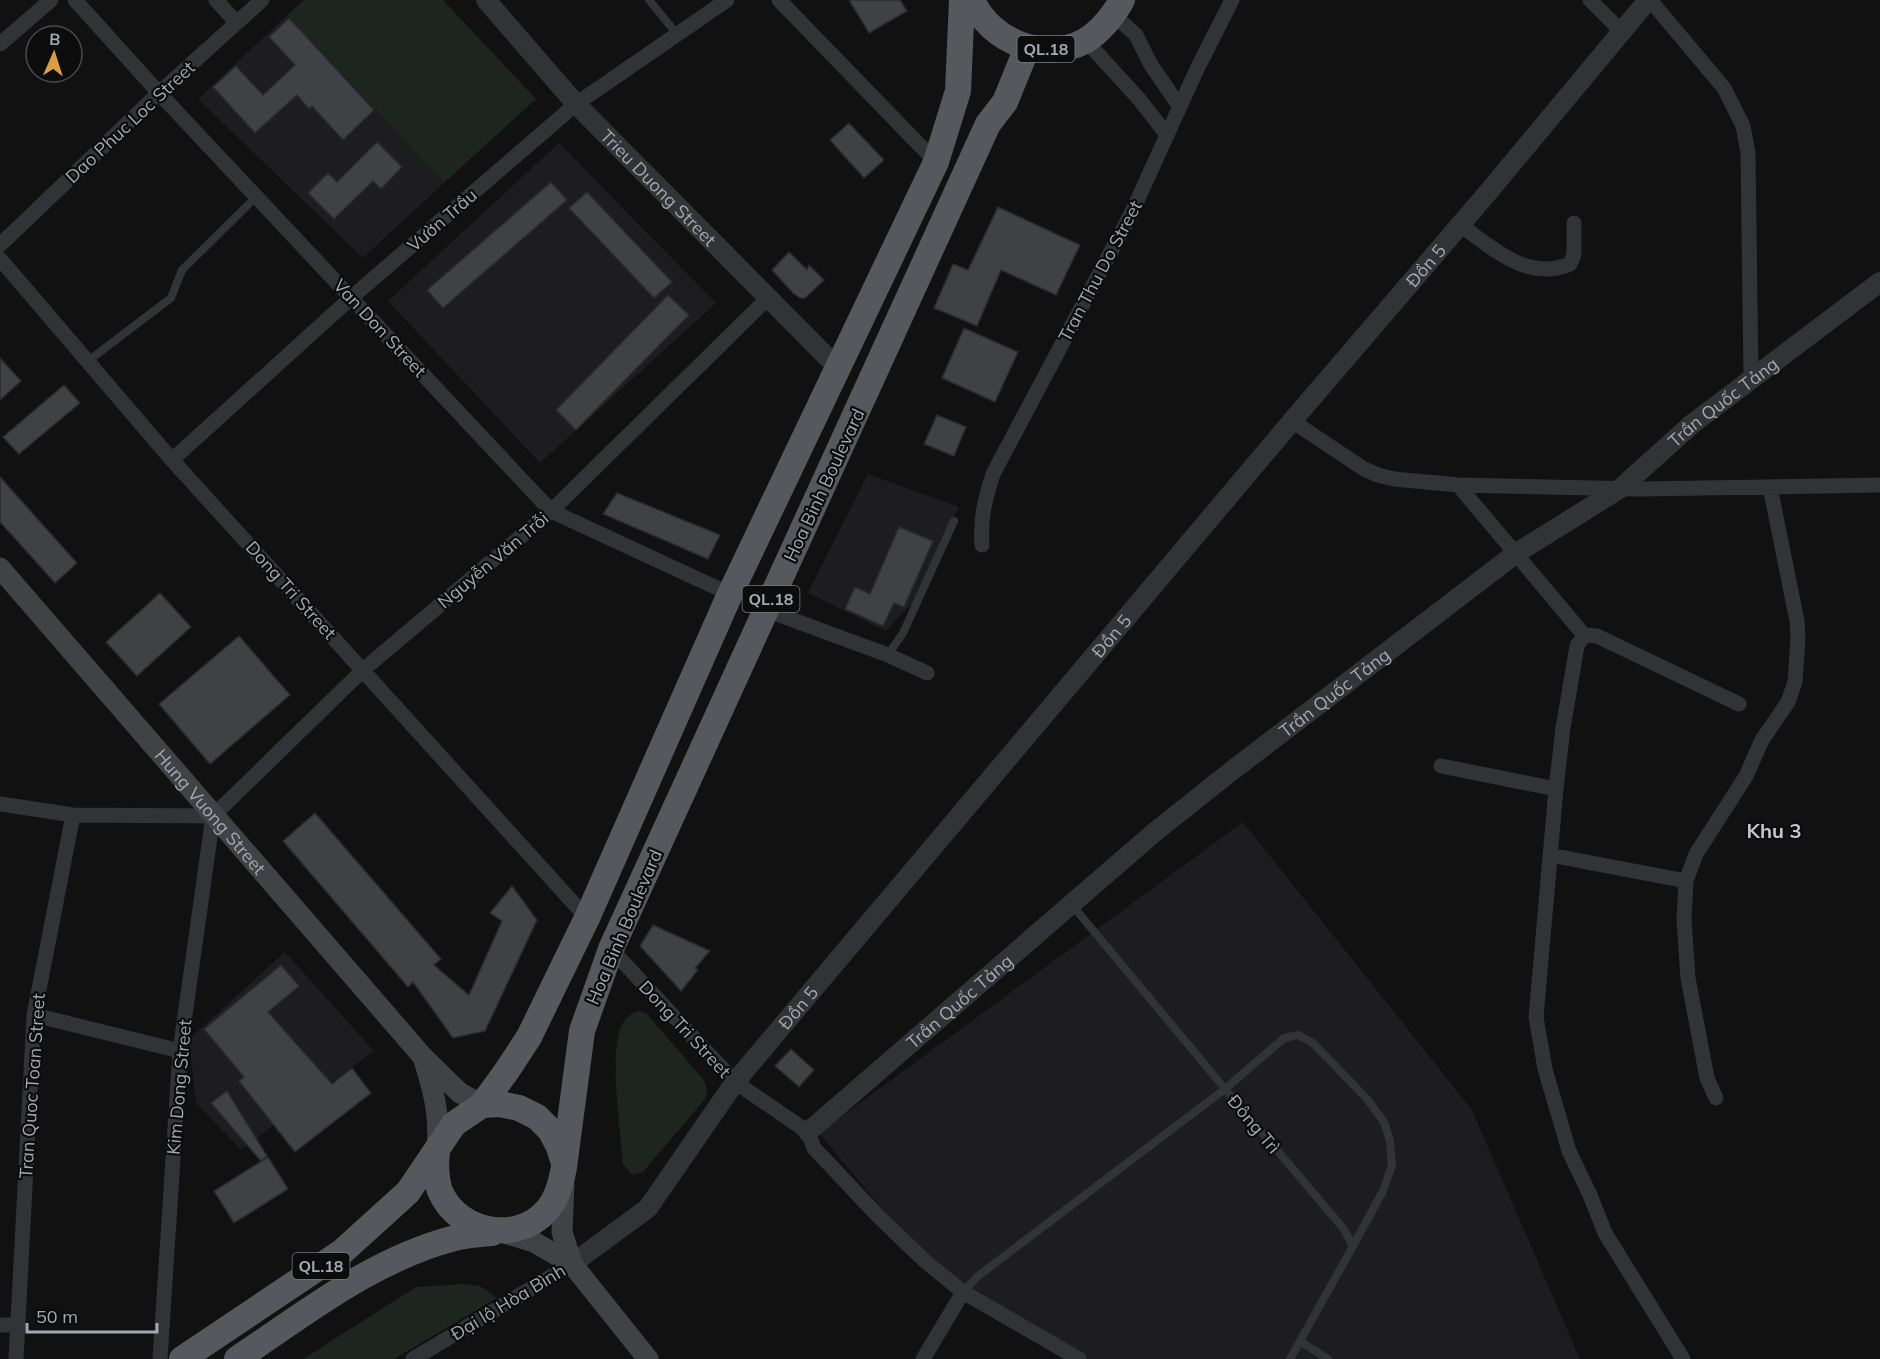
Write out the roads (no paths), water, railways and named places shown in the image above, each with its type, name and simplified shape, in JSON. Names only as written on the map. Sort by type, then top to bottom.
[{"type":"highway","name":"Hoa Binh Boulevard","points":[[482,1105],[529,1037],[587,918],[730,594],[936,162],[958,91],[962,0]]},
{"type":"highway","name":"QL.18","points":[[972,0],[978,13],[999,35],[1027,48],[1057,49],[1085,40],[1118,8]]},
{"type":"highway","name":"Hoa Binh Boulevard","points":[[564,1167],[582,1031],[611,950],[988,124],[1005,102],[1027,48]]},
{"type":"highway","points":[[836,372],[867,391]]},
{"type":"highway","points":[[730,594],[766,610]]},
{"type":"highway","points":[[587,918],[611,950]]},
{"type":"highway","points":[[500,1104],[519,1108],[537,1117],[550,1130],[560,1147],[564,1167],[560,1186],[552,1203],[538,1218],[521,1227],[501,1232],[473,1225],[449,1207],[440,1190],[436,1170],[437,1149],[454,1124],[482,1105],[500,1104]]},
{"type":"highway","name":"QL.18","points":[[182,1359],[343,1251],[408,1191],[437,1149]]},
{"type":"highway","name":"QL.18","points":[[237,1359],[363,1275],[396,1258],[456,1237],[501,1232]]},
{"type":"main road","name":"Hung Vuong Street","points":[[0,568],[423,1057],[460,1093],[482,1105]]},
{"type":"main road","points":[[423,1057],[436,1098],[439,1126],[437,1149]]},
{"type":"main road","points":[[564,1167],[562,1232],[572,1264]]},
{"type":"main road","points":[[501,1232],[534,1242],[572,1264],[648,1359]]},
{"type":"street","points":[[0,44],[51,0]]},
{"type":"street","name":"Van Don Street","points":[[75,0],[159,93],[551,511],[730,594]]},
{"type":"street","points":[[216,0],[236,22]]},
{"type":"street","name":"Dao Phuc Loc Street","points":[[0,245],[159,93],[262,0]]},
{"type":"street","name":"Trieu Duong Street","points":[[486,0],[576,104],[768,298],[836,372]]},
{"type":"street","name":"Vườn Trầu","points":[[172,460],[352,297],[576,104],[727,0]]},
{"type":"street","points":[[779,0],[936,162]]},
{"type":"street","name":"Tran Thu Do Street","points":[[982,545],[980,524],[984,501],[993,474],[1132,212],[1232,0]]},
{"type":"street","points":[[1590,0],[1621,31]]},
{"type":"street","points":[[1649,0],[1724,88],[1743,126],[1748,153],[1751,378]]},
{"type":"street","name":"Đồn 5","points":[[572,1264],[648,1208],[735,1082],[1649,0]]},
{"type":"street","points":[[1118,8],[1136,35],[1151,65],[1180,107]]},
{"type":"street","points":[[1085,40],[1139,99],[1167,135]]},
{"type":"street","points":[[1460,225],[1508,260],[1524,266],[1558,269],[1570,264],[1574,254],[1574,223]]},
{"type":"street","name":"Dong Tri Street","points":[[0,259],[172,460],[587,918]]},
{"type":"street","name":"Trần Quốc Tảng","points":[[808,1132],[1071,903],[1229,773],[1515,554],[1621,488],[1692,424],[1880,282]]},
{"type":"street","name":"Nguyễn Văn Trỗi","points":[[213,816],[363,670],[551,511],[768,298]]},
{"type":"street","points":[[1292,421],[1364,469],[1378,475],[1458,485],[1621,488],[1880,485]]},
{"type":"street","points":[[1458,485],[1584,635],[1597,636],[1739,704]]},
{"type":"street","points":[[1716,1098],[1707,1078],[1688,978],[1684,919],[1686,881],[1696,854],[1746,776],[1762,740],[1788,702],[1795,682],[1797,621],[1770,488]]},
{"type":"street","points":[[766,610],[888,655],[927,673]]},
{"type":"street","points":[[1584,635],[1577,646],[1563,728],[1556,789],[1536,1017],[1539,1043],[1552,1098],[1569,1151],[1605,1233],[1683,1359]]},
{"type":"street","points":[[1440,766],[1556,789]]},
{"type":"street","points":[[0,804],[73,815],[213,816]]},
{"type":"street","name":"Tran Quoc Toan Street","points":[[16,1359],[34,1015],[73,815]]},
{"type":"street","name":"Kim Dong Street","points":[[160,1359],[180,1051],[213,816]]},
{"type":"street","points":[[1550,855],[1686,881]]},
{"type":"street","name":"Dong Tri Street","points":[[611,950],[735,1082],[808,1132]]},
{"type":"street","points":[[34,1015],[180,1051]]},
{"type":"street","points":[[808,1132],[814,1148],[878,1216],[926,1262],[963,1292],[1079,1359]]},
{"type":"street","name":"Đại lộ Hòa Bình","points":[[413,1359],[572,1264]]},
{"type":"street","points":[[923,1359],[963,1292]]},
{"type":"street","points":[[0,1325],[17,1324]]},
{"type":"lane","points":[[649,0],[677,34]]},
{"type":"lane","points":[[88,362],[171,298],[182,270],[257,196]]},
{"type":"lane","points":[[888,655],[903,633],[954,521]]},
{"type":"lane","name":"Đông Trì","points":[[1071,903],[1343,1228],[1353,1246]]},
{"type":"lane","points":[[963,1292],[978,1276],[1225,1089],[1284,1038],[1298,1035],[1313,1043],[1367,1099],[1384,1122],[1390,1141],[1392,1165],[1383,1191],[1290,1359]]},
{"type":"lane","points":[[1301,1342],[1328,1359]]},
{"type":"district","name":"Khu 3","points":[[1774,830]]}]
